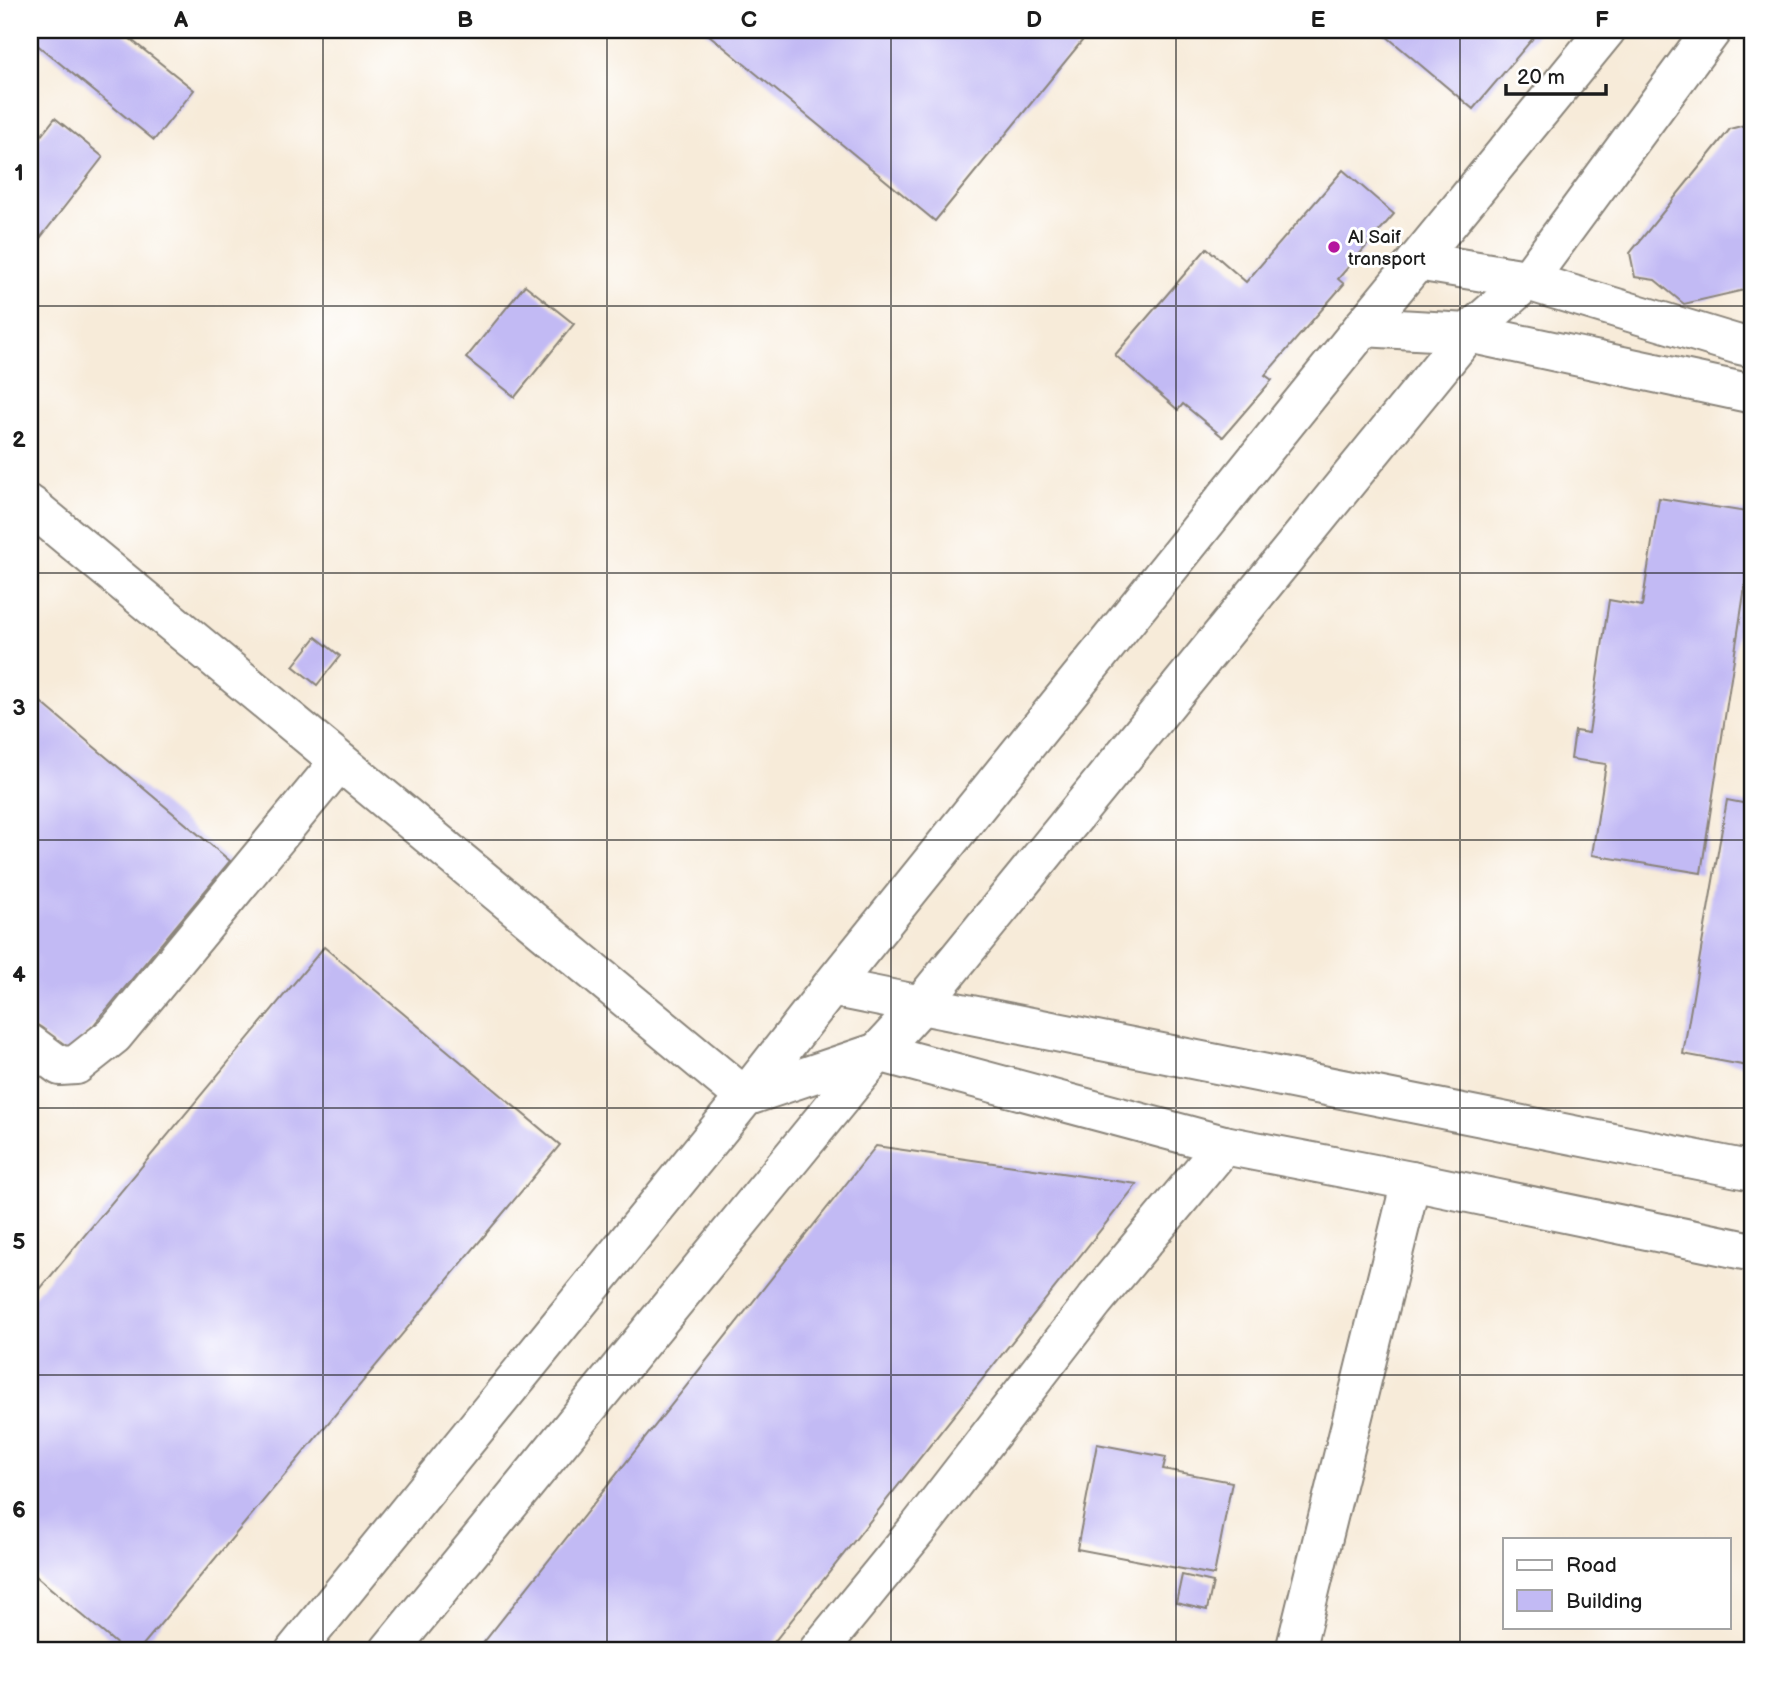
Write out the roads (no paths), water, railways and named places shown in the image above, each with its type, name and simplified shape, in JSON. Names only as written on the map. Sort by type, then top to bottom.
[{"type":"street","points":[[295,1651],[745,1097],[1363,327],[1606,30]]},
{"type":"street","points":[[388,1651],[878,1052],[920,1006],[1468,333],[1527,281],[1712,30]]},
{"type":"street","points":[[1417,261],[1514,277],[1753,348]]},
{"type":"street","points":[[1363,327],[1468,333],[1753,394]]},
{"type":"street","points":[[30,505],[745,1097]]},
{"type":"street","points":[[30,1044],[60,1066],[76,1065],[114,1035],[339,762]]},
{"type":"street","points":[[831,987],[1753,1171]]},
{"type":"street","points":[[745,1097],[878,1052],[1224,1145],[1753,1252]]},
{"type":"street","points":[[818,1651],[916,1531],[1094,1301],[1224,1145]]},
{"type":"street","points":[[1295,1651],[1411,1181]]},
{"type":"place","name":"Al Saif transport","points":[[1334,247]]}]
